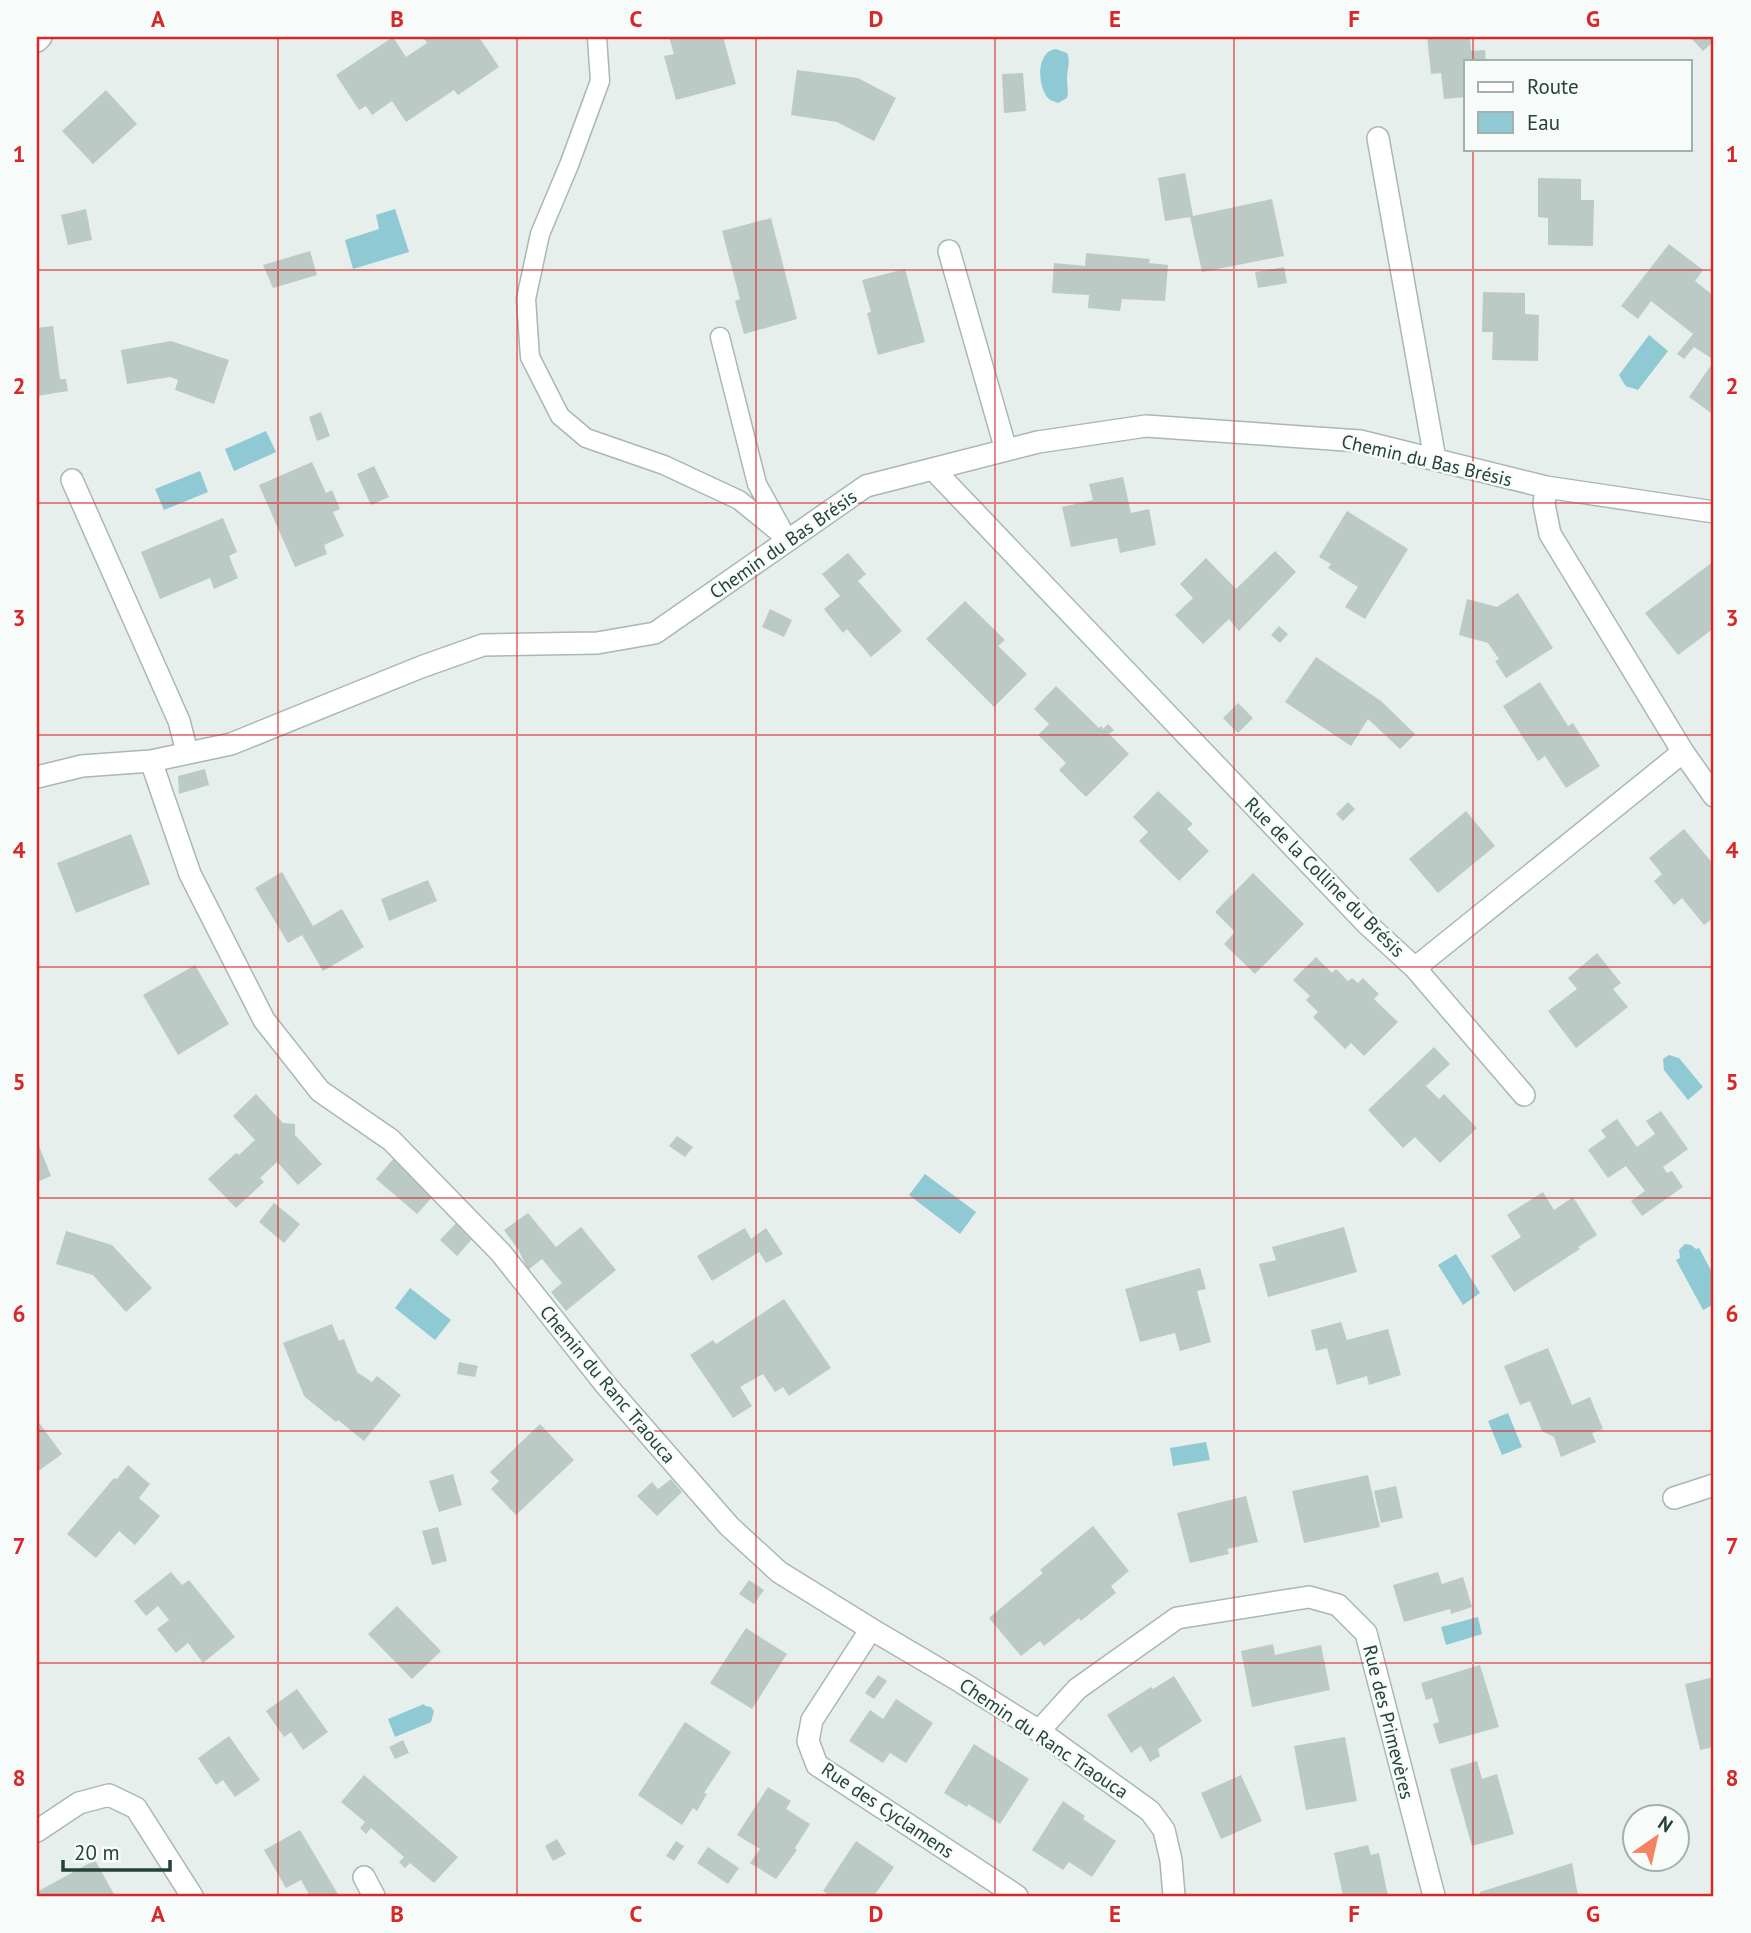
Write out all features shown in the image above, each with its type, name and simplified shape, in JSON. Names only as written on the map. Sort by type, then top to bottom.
[{"type":"street","points":[[37,41],[41,37]]},
{"type":"street","points":[[1378,138],[1435,459]]},
{"type":"street","points":[[949,251],[1006,450]]},
{"type":"street","name":"Chemin du Bas Brésis","points":[[37,777],[82,766],[152,761],[231,744],[421,667],[483,645],[597,643],[655,633],[866,486],[1038,442],[1146,426],[1360,440],[1546,487],[1714,512]]},
{"type":"street","name":"Rue de la Colline du Brésis","points":[[933,469],[1367,924],[1415,968],[1683,752]]},
{"type":"street","points":[[72,480],[179,721],[187,752]]},
{"type":"street","points":[[1546,487],[1544,504],[1550,534],[1683,752],[1714,796]]},
{"type":"street","name":"Chemin du Ranc Traouca","points":[[152,761],[190,874],[264,1020],[320,1091],[391,1140],[501,1253],[604,1384],[729,1526],[779,1572],[1039,1731],[1150,1811],[1164,1829],[1171,1860],[1174,1896]]},
{"type":"street","points":[[1415,968],[1524,1095]]},
{"type":"street","points":[[1674,1498],[1714,1485]]},
{"type":"street","name":"Rue des Primevères","points":[[1039,1731],[1077,1689],[1177,1618],[1309,1598],[1338,1605],[1366,1633],[1434,1896]]},
{"type":"street","name":"Rue des Cyclamens","points":[[871,1629],[812,1720],[808,1741],[817,1765],[1017,1896]]},
{"type":"street","points":[[37,1831],[79,1802],[109,1795],[136,1808],[192,1896]]},
{"type":"street","points":[[364,1877],[374,1896]]},
{"type":"lane","points":[[597,37],[600,81],[540,234],[528,286],[526,299],[530,357],[560,416],[586,438],[664,465],[739,500],[788,540]]},
{"type":"lane","points":[[720,337],[757,484],[788,540]]},
{"type":"water","points":[[1056,49],[1067,53],[1069,60],[1067,98],[1058,103],[1044,93],[1040,78],[1045,56]]},
{"type":"water","points":[[395,209],[409,252],[353,269],[345,240],[379,229],[376,215]]},
{"type":"water","points":[[1649,335],[1668,351],[1638,390],[1626,386],[1619,375]]},
{"type":"water","points":[[266,431],[276,452],[234,471],[225,449]]},
{"type":"water","points":[[200,471],[208,492],[164,510],[155,489]]},
{"type":"water","points":[[1669,1055],[1679,1058],[1703,1087],[1688,1100],[1664,1070],[1663,1059]]},
{"type":"water","points":[[925,1174],[976,1212],[960,1234],[909,1195]]},
{"type":"water","points":[[1685,1244],[1699,1248],[1714,1276],[1714,1304],[1703,1310],[1676,1260],[1680,1258],[1679,1250]]},
{"type":"water","points":[[1456,1254],[1480,1293],[1463,1305],[1438,1265]]},
{"type":"water","points":[[410,1288],[451,1320],[435,1340],[395,1308]]},
{"type":"water","points":[[1508,1413],[1522,1447],[1502,1455],[1488,1421]]},
{"type":"water","points":[[1206,1442],[1210,1460],[1173,1466],[1170,1448]]},
{"type":"water","points":[[1478,1617],[1482,1634],[1446,1645],[1441,1627]]},
{"type":"water","points":[[424,1704],[434,1711],[431,1722],[395,1737],[388,1719]]},
{"type":"building","points":[[393,37],[406,57],[427,43],[423,37],[479,37],[499,67],[458,95],[454,90],[406,122],[392,101],[372,115],[366,106],[359,110],[336,75]]},
{"type":"building","points":[[669,37],[723,37],[736,84],[676,100],[664,56],[674,54]]},
{"type":"building","points":[[1427,37],[1470,37],[1471,51],[1485,50],[1486,60],[1464,60],[1464,97],[1444,99],[1441,73],[1431,74]]},
{"type":"building","points":[[1690,37],[1714,37],[1714,41],[1703,51]]},
{"type":"building","points":[[797,70],[858,78],[896,98],[874,141],[837,122],[791,115]]},
{"type":"building","points":[[1023,73],[1026,111],[1004,113],[1002,74]]},
{"type":"building","points":[[106,90],[137,124],[93,164],[62,131]]},
{"type":"building","points":[[1185,173],[1193,216],[1272,199],[1284,256],[1202,272],[1190,217],[1165,221],[1158,178]]},
{"type":"building","points":[[1538,178],[1581,179],[1581,200],[1594,200],[1593,246],[1548,245],[1548,218],[1538,217]]},
{"type":"building","points":[[86,209],[92,240],[68,245],[61,215]]},
{"type":"building","points":[[771,218],[797,319],[744,334],[735,301],[740,299],[722,231]]},
{"type":"building","points":[[1669,244],[1703,270],[1695,281],[1714,296],[1714,360],[1694,347],[1684,359],[1677,354],[1693,334],[1651,301],[1638,319],[1621,306]]},
{"type":"building","points":[[310,251],[317,275],[273,288],[263,265]]},
{"type":"building","points":[[1086,253],[1150,259],[1149,263],[1168,265],[1165,301],[1122,299],[1120,311],[1088,308],[1089,295],[1052,293],[1054,263],[1085,266]]},
{"type":"building","points":[[1284,267],[1287,283],[1258,288],[1255,272]]},
{"type":"building","points":[[905,269],[925,342],[878,355],[867,313],[871,312],[862,280]]},
{"type":"building","points":[[1483,292],[1525,293],[1525,314],[1539,315],[1538,361],[1492,360],[1493,332],[1482,332]]},
{"type":"building","points":[[53,326],[60,379],[66,379],[68,391],[37,396],[37,328]]},
{"type":"building","points":[[171,341],[229,360],[214,404],[175,390],[178,380],[170,377],[127,384],[121,350]]},
{"type":"building","points":[[1714,361],[1714,415],[1689,397]]},
{"type":"building","points":[[321,412],[330,436],[317,441],[309,417]]},
{"type":"building","points":[[312,462],[326,493],[332,490],[340,509],[333,512],[344,536],[324,545],[327,554],[295,567],[259,485]]},
{"type":"building","points":[[374,466],[389,497],[371,505],[357,474]]},
{"type":"building","points":[[1123,477],[1131,513],[1149,509],[1156,545],[1120,553],[1117,538],[1071,547],[1062,507],[1093,500],[1089,484]]},
{"type":"building","points":[[1347,511],[1408,549],[1365,619],[1345,607],[1358,587],[1328,568],[1331,564],[1319,557]]},
{"type":"building","points":[[223,518],[237,552],[229,556],[238,578],[214,589],[210,578],[160,599],[141,552]]},
{"type":"building","points":[[1275,551],[1296,572],[1239,631],[1229,619],[1203,644],[1175,615],[1193,598],[1180,584],[1206,558],[1236,589]]},
{"type":"building","points":[[848,553],[866,574],[858,581],[902,631],[871,657],[847,629],[843,633],[824,609],[840,596],[822,574]]},
{"type":"building","points":[[1714,561],[1714,628],[1678,655],[1645,613]]},
{"type":"building","points":[[1518,593],[1553,648],[1506,678],[1495,661],[1499,659],[1488,643],[1459,635],[1467,599],[1497,607]]},
{"type":"building","points":[[965,601],[1005,640],[998,646],[1027,674],[994,707],[926,639]]},
{"type":"building","points":[[770,609],[792,620],[784,637],[762,627]]},
{"type":"building","points":[[1279,626],[1288,634],[1280,643],[1271,635]]},
{"type":"building","points":[[1316,657],[1381,701],[1415,734],[1400,749],[1368,719],[1351,746],[1285,702]]},
{"type":"building","points":[[1540,682],[1568,726],[1573,723],[1600,766],[1566,788],[1545,756],[1538,761],[1503,706]]},
{"type":"building","points":[[1056,686],[1099,728],[1101,726],[1103,729],[1108,724],[1114,730],[1109,734],[1129,754],[1086,797],[1059,770],[1066,763],[1038,735],[1049,724],[1034,709]]},
{"type":"building","points":[[1238,703],[1253,718],[1238,733],[1223,718]]},
{"type":"building","points":[[205,769],[209,785],[179,794],[178,776]]},
{"type":"building","points":[[1158,791],[1193,824],[1187,829],[1209,851],[1179,881],[1139,841],[1148,832],[1133,817]]},
{"type":"building","points":[[1348,802],[1355,809],[1343,821],[1336,814]]},
{"type":"building","points":[[1466,811],[1495,846],[1438,893],[1409,859]]},
{"type":"building","points":[[1684,829],[1714,865],[1714,917],[1704,925],[1682,898],[1674,905],[1654,881],[1662,874],[1649,858]]},
{"type":"building","points":[[131,834],[150,884],[76,913],[57,863]]},
{"type":"building","points":[[282,872],[313,926],[342,909],[364,947],[323,971],[302,935],[288,943],[255,888]]},
{"type":"building","points":[[1253,873],[1304,924],[1255,974],[1224,944],[1235,932],[1215,912]]},
{"type":"building","points":[[428,880],[437,901],[389,921],[381,899]]},
{"type":"building","points":[[1597,953],[1621,983],[1613,989],[1628,1007],[1576,1048],[1548,1011],[1577,989],[1568,978]]},
{"type":"building","points":[[1316,957],[1332,973],[1336,969],[1348,981],[1352,978],[1358,983],[1363,978],[1379,994],[1374,999],[1398,1022],[1364,1056],[1351,1043],[1345,1049],[1313,1017],[1318,1012],[1306,1000],[1310,996],[1293,980]]},
{"type":"building","points":[[195,965],[229,1024],[178,1055],[143,995]]},
{"type":"building","points":[[1434,1047],[1450,1064],[1426,1086],[1439,1099],[1444,1094],[1477,1128],[1440,1163],[1415,1137],[1403,1148],[1368,1110]]},
{"type":"building","points":[[256,1094],[283,1123],[295,1124],[295,1135],[322,1164],[298,1185],[277,1162],[260,1178],[264,1182],[236,1208],[208,1179],[236,1153],[239,1155],[255,1140],[233,1116]]},
{"type":"building","points":[[1661,1111],[1688,1149],[1663,1167],[1667,1173],[1672,1171],[1683,1187],[1642,1216],[1631,1201],[1645,1191],[1626,1166],[1608,1178],[1588,1150],[1606,1137],[1601,1130],[1617,1119],[1637,1147],[1655,1134],[1646,1121]]},
{"type":"building","points":[[677,1136],[693,1147],[685,1157],[669,1146]]},
{"type":"building","points":[[37,1141],[51,1176],[37,1182]]},
{"type":"building","points":[[395,1157],[436,1193],[417,1214],[376,1179]]},
{"type":"building","points":[[1543,1192],[1554,1210],[1573,1197],[1597,1235],[1514,1292],[1491,1256],[1521,1237],[1507,1215]]},
{"type":"building","points":[[274,1203],[300,1224],[284,1243],[259,1222]]},
{"type":"building","points":[[528,1213],[556,1247],[581,1227],[616,1270],[566,1311],[551,1292],[562,1283],[542,1259],[528,1270],[518,1249],[504,1230]]},
{"type":"building","points":[[459,1220],[473,1238],[457,1256],[440,1240]]},
{"type":"building","points":[[1344,1227],[1357,1272],[1268,1297],[1259,1264],[1276,1260],[1272,1247]]},
{"type":"building","points":[[745,1228],[751,1239],[766,1228],[783,1254],[766,1263],[759,1252],[712,1281],[697,1256]]},
{"type":"building","points":[[66,1231],[112,1245],[152,1288],[126,1312],[93,1275],[56,1264]]},
{"type":"building","points":[[1200,1268],[1206,1289],[1197,1291],[1211,1342],[1180,1351],[1175,1333],[1140,1342],[1125,1289]]},
{"type":"building","points":[[784,1299],[831,1368],[789,1396],[783,1387],[775,1392],[763,1374],[740,1387],[752,1406],[733,1418],[690,1355],[713,1340],[716,1344]]},
{"type":"building","points":[[1341,1322],[1347,1340],[1388,1329],[1401,1375],[1369,1385],[1367,1376],[1337,1385],[1327,1348],[1316,1351],[1311,1330]]},
{"type":"building","points":[[332,1324],[339,1341],[344,1339],[357,1372],[372,1382],[377,1376],[401,1395],[364,1441],[304,1396],[283,1343]]},
{"type":"building","points":[[1548,1348],[1572,1405],[1590,1397],[1603,1429],[1592,1433],[1596,1442],[1561,1457],[1554,1437],[1542,1431],[1530,1401],[1520,1405],[1504,1366]]},
{"type":"building","points":[[459,1362],[478,1366],[475,1377],[457,1374]]},
{"type":"building","points":[[37,1420],[62,1454],[37,1472]]},
{"type":"building","points":[[540,1424],[574,1460],[516,1515],[491,1489],[499,1481],[490,1472]]},
{"type":"building","points":[[128,1465],[150,1484],[139,1498],[160,1516],[135,1545],[119,1531],[96,1558],[67,1534]]},
{"type":"building","points":[[453,1474],[462,1505],[439,1512],[429,1481]]},
{"type":"building","points":[[1368,1475],[1380,1527],[1304,1543],[1292,1491]]},
{"type":"building","points":[[671,1479],[682,1492],[657,1516],[637,1496],[652,1482],[658,1489]]},
{"type":"building","points":[[1396,1486],[1403,1518],[1381,1523],[1374,1491]]},
{"type":"building","points":[[1246,1496],[1258,1542],[1227,1549],[1229,1554],[1190,1563],[1177,1513]]},
{"type":"building","points":[[1093,1526],[1129,1571],[1111,1586],[1116,1593],[1081,1621],[1079,1618],[1044,1646],[1040,1641],[1021,1656],[989,1618],[1043,1573],[1040,1570]]},
{"type":"building","points":[[438,1527],[447,1561],[432,1565],[422,1531]]},
{"type":"building","points":[[171,1572],[182,1585],[189,1580],[235,1637],[203,1663],[180,1632],[188,1643],[176,1653],[157,1629],[169,1620],[158,1606],[146,1616],[134,1601]]},
{"type":"building","points":[[1438,1572],[1442,1584],[1463,1577],[1472,1607],[1451,1614],[1450,1609],[1404,1622],[1393,1585]]},
{"type":"building","points":[[749,1580],[764,1590],[754,1604],[739,1594]]},
{"type":"building","points":[[397,1606],[441,1651],[412,1679],[368,1634]]},
{"type":"building","points":[[746,1628],[787,1654],[752,1709],[710,1683]]},
{"type":"building","points":[[1273,1644],[1275,1655],[1321,1645],[1330,1690],[1252,1707],[1241,1651]]},
{"type":"building","points":[[1480,1665],[1499,1727],[1439,1744],[1433,1724],[1439,1722],[1432,1698],[1426,1700],[1421,1683]]},
{"type":"building","points":[[878,1675],[887,1681],[874,1699],[865,1693]]},
{"type":"building","points":[[1174,1676],[1202,1721],[1158,1749],[1160,1756],[1150,1762],[1141,1746],[1131,1753],[1107,1715]]},
{"type":"building","points":[[1714,1677],[1714,1747],[1700,1750],[1685,1684]]},
{"type":"building","points":[[297,1689],[328,1732],[303,1750],[291,1732],[284,1737],[266,1711]]},
{"type":"building","points":[[896,1699],[933,1723],[906,1763],[890,1753],[883,1763],[849,1741],[870,1710],[883,1719]]},
{"type":"building","points":[[685,1722],[731,1752],[704,1793],[707,1794],[697,1811],[693,1808],[682,1825],[638,1795]]},
{"type":"building","points":[[229,1736],[260,1780],[235,1797],[223,1780],[216,1785],[198,1758]]},
{"type":"building","points":[[1345,1737],[1357,1801],[1306,1810],[1294,1746]]},
{"type":"building","points":[[403,1740],[409,1753],[395,1759],[389,1747]]},
{"type":"building","points":[[974,1744],[1029,1779],[1000,1824],[944,1793]]},
{"type":"building","points":[[1477,1761],[1482,1779],[1497,1774],[1514,1834],[1472,1846],[1450,1769]]},
{"type":"building","points":[[364,1775],[458,1857],[434,1883],[410,1863],[405,1868],[399,1862],[404,1857],[371,1828],[366,1834],[360,1828],[365,1822],[341,1802]]},
{"type":"building","points":[[1241,1775],[1262,1821],[1221,1839],[1201,1793]]},
{"type":"building","points":[[768,1787],[791,1801],[786,1809],[810,1824],[795,1848],[797,1850],[776,1879],[750,1863],[760,1849],[737,1835]]},
{"type":"building","points":[[1063,1801],[1085,1816],[1083,1819],[1116,1841],[1092,1877],[1069,1862],[1063,1870],[1032,1850]]},
{"type":"building","points":[[300,1830],[339,1896],[310,1896],[301,1880],[286,1888],[264,1850]]},
{"type":"building","points":[[557,1839],[566,1854],[553,1861],[545,1846]]},
{"type":"building","points":[[676,1841],[684,1846],[674,1861],[666,1856]]},
{"type":"building","points":[[856,1841],[894,1867],[874,1896],[830,1896],[823,1891]]},
{"type":"building","points":[[1368,1845],[1371,1855],[1379,1853],[1388,1896],[1343,1896],[1334,1853]]},
{"type":"building","points":[[708,1847],[739,1868],[728,1884],[697,1863]]},
{"type":"building","points":[[95,1860],[115,1896],[37,1896],[37,1892]]},
{"type":"building","points":[[1572,1863],[1578,1896],[1481,1896],[1480,1892]]}]
